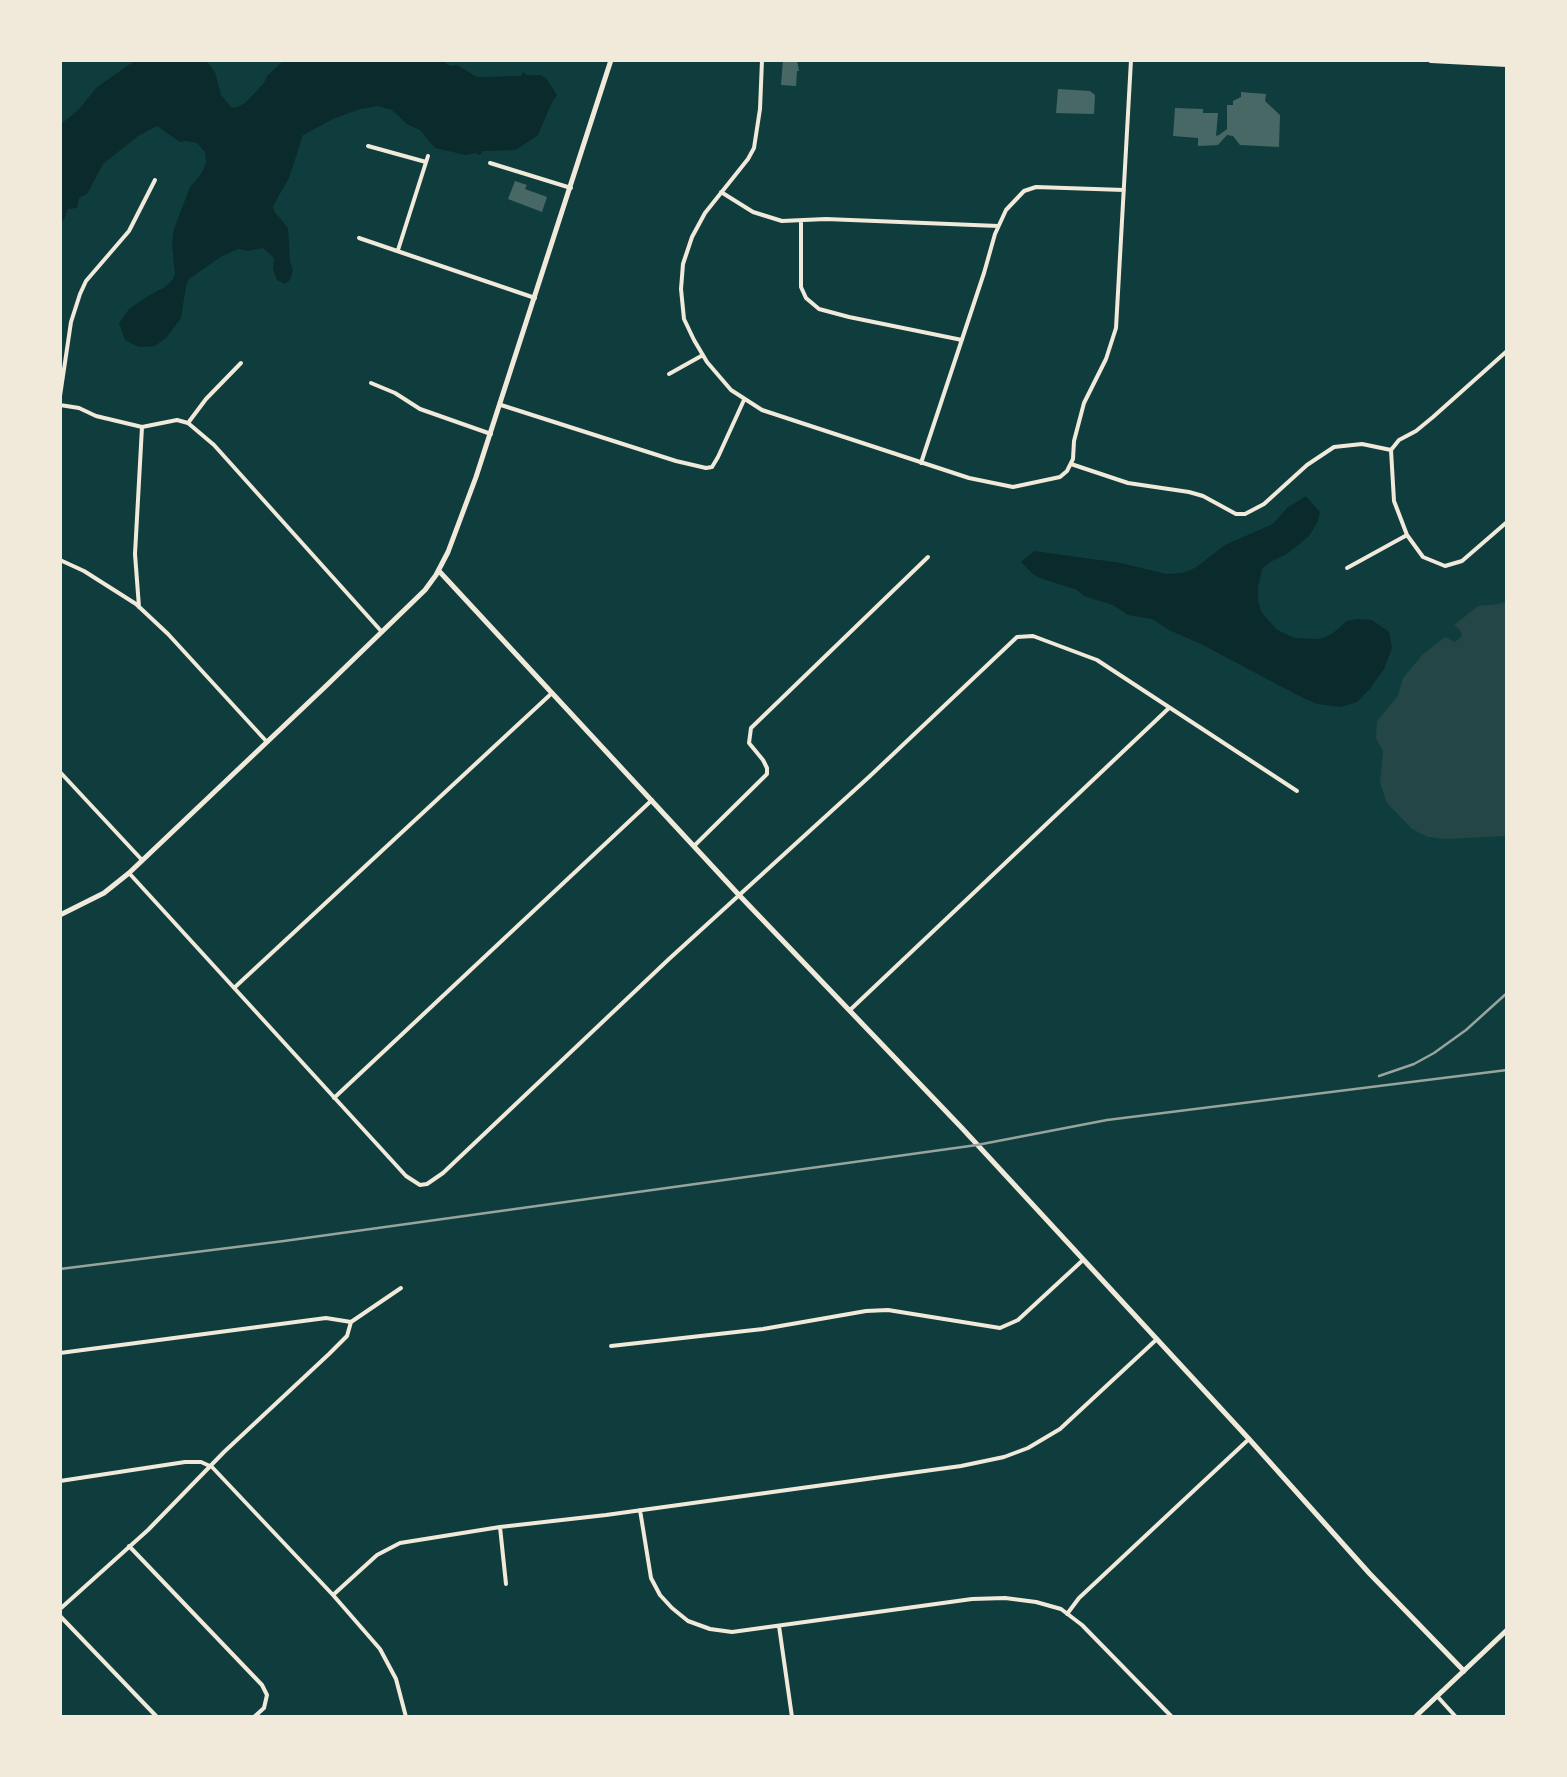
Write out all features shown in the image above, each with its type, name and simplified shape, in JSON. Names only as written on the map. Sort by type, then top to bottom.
[{"type":"main road","points":[[1431,60],[1507,64]]},
{"type":"street","points":[[60,915],[104,893],[129,873],[382,632],[439,571],[500,405],[611,60]]},
{"type":"street","points":[[762,60],[754,148],[705,213],[683,264],[684,319],[703,355],[731,390],[762,410],[969,478],[1013,487],[1060,478],[1071,464],[1084,403],[1106,360],[1116,328],[1131,60]]},
{"type":"street","points":[[368,146],[427,159],[398,250]]},
{"type":"street","points":[[490,163],[570,188]]},
{"type":"street","points":[[60,396],[71,322],[80,294],[86,281],[129,230],[155,180]]},
{"type":"street","points":[[922,463],[998,226],[1014,199],[1030,188],[1124,190]]},
{"type":"street","points":[[720,192],[770,219],[998,226]]},
{"type":"street","points":[[801,220],[801,287],[806,298],[819,308],[962,340]]},
{"type":"street","points":[[359,238],[535,298]]},
{"type":"street","points":[[1507,351],[1391,450],[1394,500],[1407,535],[1423,557],[1446,566],[1462,561],[1507,522]]},
{"type":"street","points":[[670,374],[703,355]]},
{"type":"street","points":[[188,423],[206,398],[241,363]]},
{"type":"street","points":[[370,383],[420,410],[490,434]]},
{"type":"street","points":[[500,405],[706,468],[712,467],[718,457],[744,400]]},
{"type":"street","points":[[60,404],[142,427],[177,420],[188,423],[214,444],[382,632]]},
{"type":"street","points":[[139,607],[135,554],[142,427]]},
{"type":"street","points":[[1071,464],[1128,483],[1189,492],[1244,514],[1264,504],[1334,447],[1362,444],[1391,450]]},
{"type":"street","points":[[1346,568],[1407,535]]},
{"type":"street","points":[[694,846],[768,774],[768,768],[750,743],[751,728],[928,557]]},
{"type":"street","points":[[60,560],[139,607],[267,742]]},
{"type":"street","points":[[439,571],[1464,1671]]},
{"type":"street","points":[[129,873],[406,1176],[420,1185],[443,1173],[1017,636],[1033,636],[1096,660],[1297,791]]},
{"type":"street","points":[[234,988],[552,693]]},
{"type":"street","points":[[850,1010],[1170,708]]},
{"type":"street","points":[[60,772],[142,860]]},
{"type":"street","points":[[334,1098],[652,800]]},
{"type":"street","points":[[610,1346],[762,1329],[866,1311],[900,1312],[1000,1328],[1018,1320],[1084,1260]]},
{"type":"street","points":[[60,1609],[347,1336],[352,1322],[401,1288]]},
{"type":"street","points":[[60,1353],[326,1318],[352,1322]]},
{"type":"street","points":[[333,1596],[377,1555],[400,1543],[1004,1457],[1060,1429],[1157,1339]]},
{"type":"street","points":[[1067,1614],[1079,1598],[1250,1439]]},
{"type":"street","points":[[60,1481],[185,1462],[212,1467],[368,1634],[388,1661],[406,1717]]},
{"type":"street","points":[[640,1510],[651,1578],[660,1595],[688,1620],[710,1629],[732,1632],[972,1599],[1036,1602],[1061,1609],[1094,1636],[1172,1717]]},
{"type":"street","points":[[500,1527],[506,1584]]},
{"type":"street","points":[[130,1546],[262,1685],[267,1696],[264,1708],[254,1717]]},
{"type":"street","points":[[60,1616],[157,1717]]},
{"type":"street","points":[[780,1626],[792,1717]]},
{"type":"street","points":[[1415,1717],[1507,1630]]},
{"type":"street","points":[[1437,1696],[1456,1717]]},
{"type":"shaded area","points":[[136,60],[206,60],[215,72],[221,95],[235,108],[245,103],[284,60],[441,60],[477,77],[521,76],[523,72],[540,75],[557,95],[538,135],[516,150],[466,155],[435,148],[420,130],[392,110],[377,106],[333,119],[303,135],[289,178],[273,206],[288,228],[293,270],[290,280],[285,284],[277,280],[274,258],[263,248],[238,249],[222,256],[189,279],[181,318],[166,338],[155,346],[139,347],[125,340],[119,323],[129,309],[173,279],[174,229],[190,187],[206,163],[205,152],[197,143],[180,142],[157,126],[103,164],[87,194],[79,198],[77,208],[68,209],[60,222],[60,125],[97,87]]},
{"type":"shaded area","points":[[1306,496],[1320,512],[1317,523],[1309,536],[1262,569],[1258,601],[1262,613],[1277,630],[1295,638],[1320,639],[1357,619],[1372,620],[1389,632],[1392,648],[1384,669],[1357,702],[1341,707],[1303,698],[1152,619],[1128,615],[1113,605],[1040,578],[1021,562],[1034,551],[1121,563],[1166,574],[1182,573],[1225,545],[1273,524],[1287,508]]},
{"type":"shaded area","points":[[1507,601],[1507,836],[1428,837],[1412,829],[1387,803],[1380,783],[1383,751],[1376,738],[1377,721],[1398,696],[1403,678],[1423,654],[1445,637],[1455,642],[1462,636],[1454,625],[1478,606]]},
{"type":"building","points":[[783,60],[797,60],[796,86],[781,85]]},
{"type":"building","points":[[1058,89],[1090,91],[1095,95],[1094,114],[1056,113]]},
{"type":"building","points":[[1241,92],[1266,94],[1265,101],[1280,115],[1279,147],[1240,145],[1227,135],[1218,145],[1198,146],[1198,138],[1173,136],[1175,108],[1218,113],[1216,136],[1219,135],[1227,129],[1227,105],[1233,105]]},
{"type":"building","points":[[515,181],[547,197],[542,212],[508,199]]},
{"type":"railway","points":[[1379,1076],[1434,1053],[1507,993]]},
{"type":"railway","points":[[60,1269],[977,1145],[1107,1120],[1507,1070]]}]
